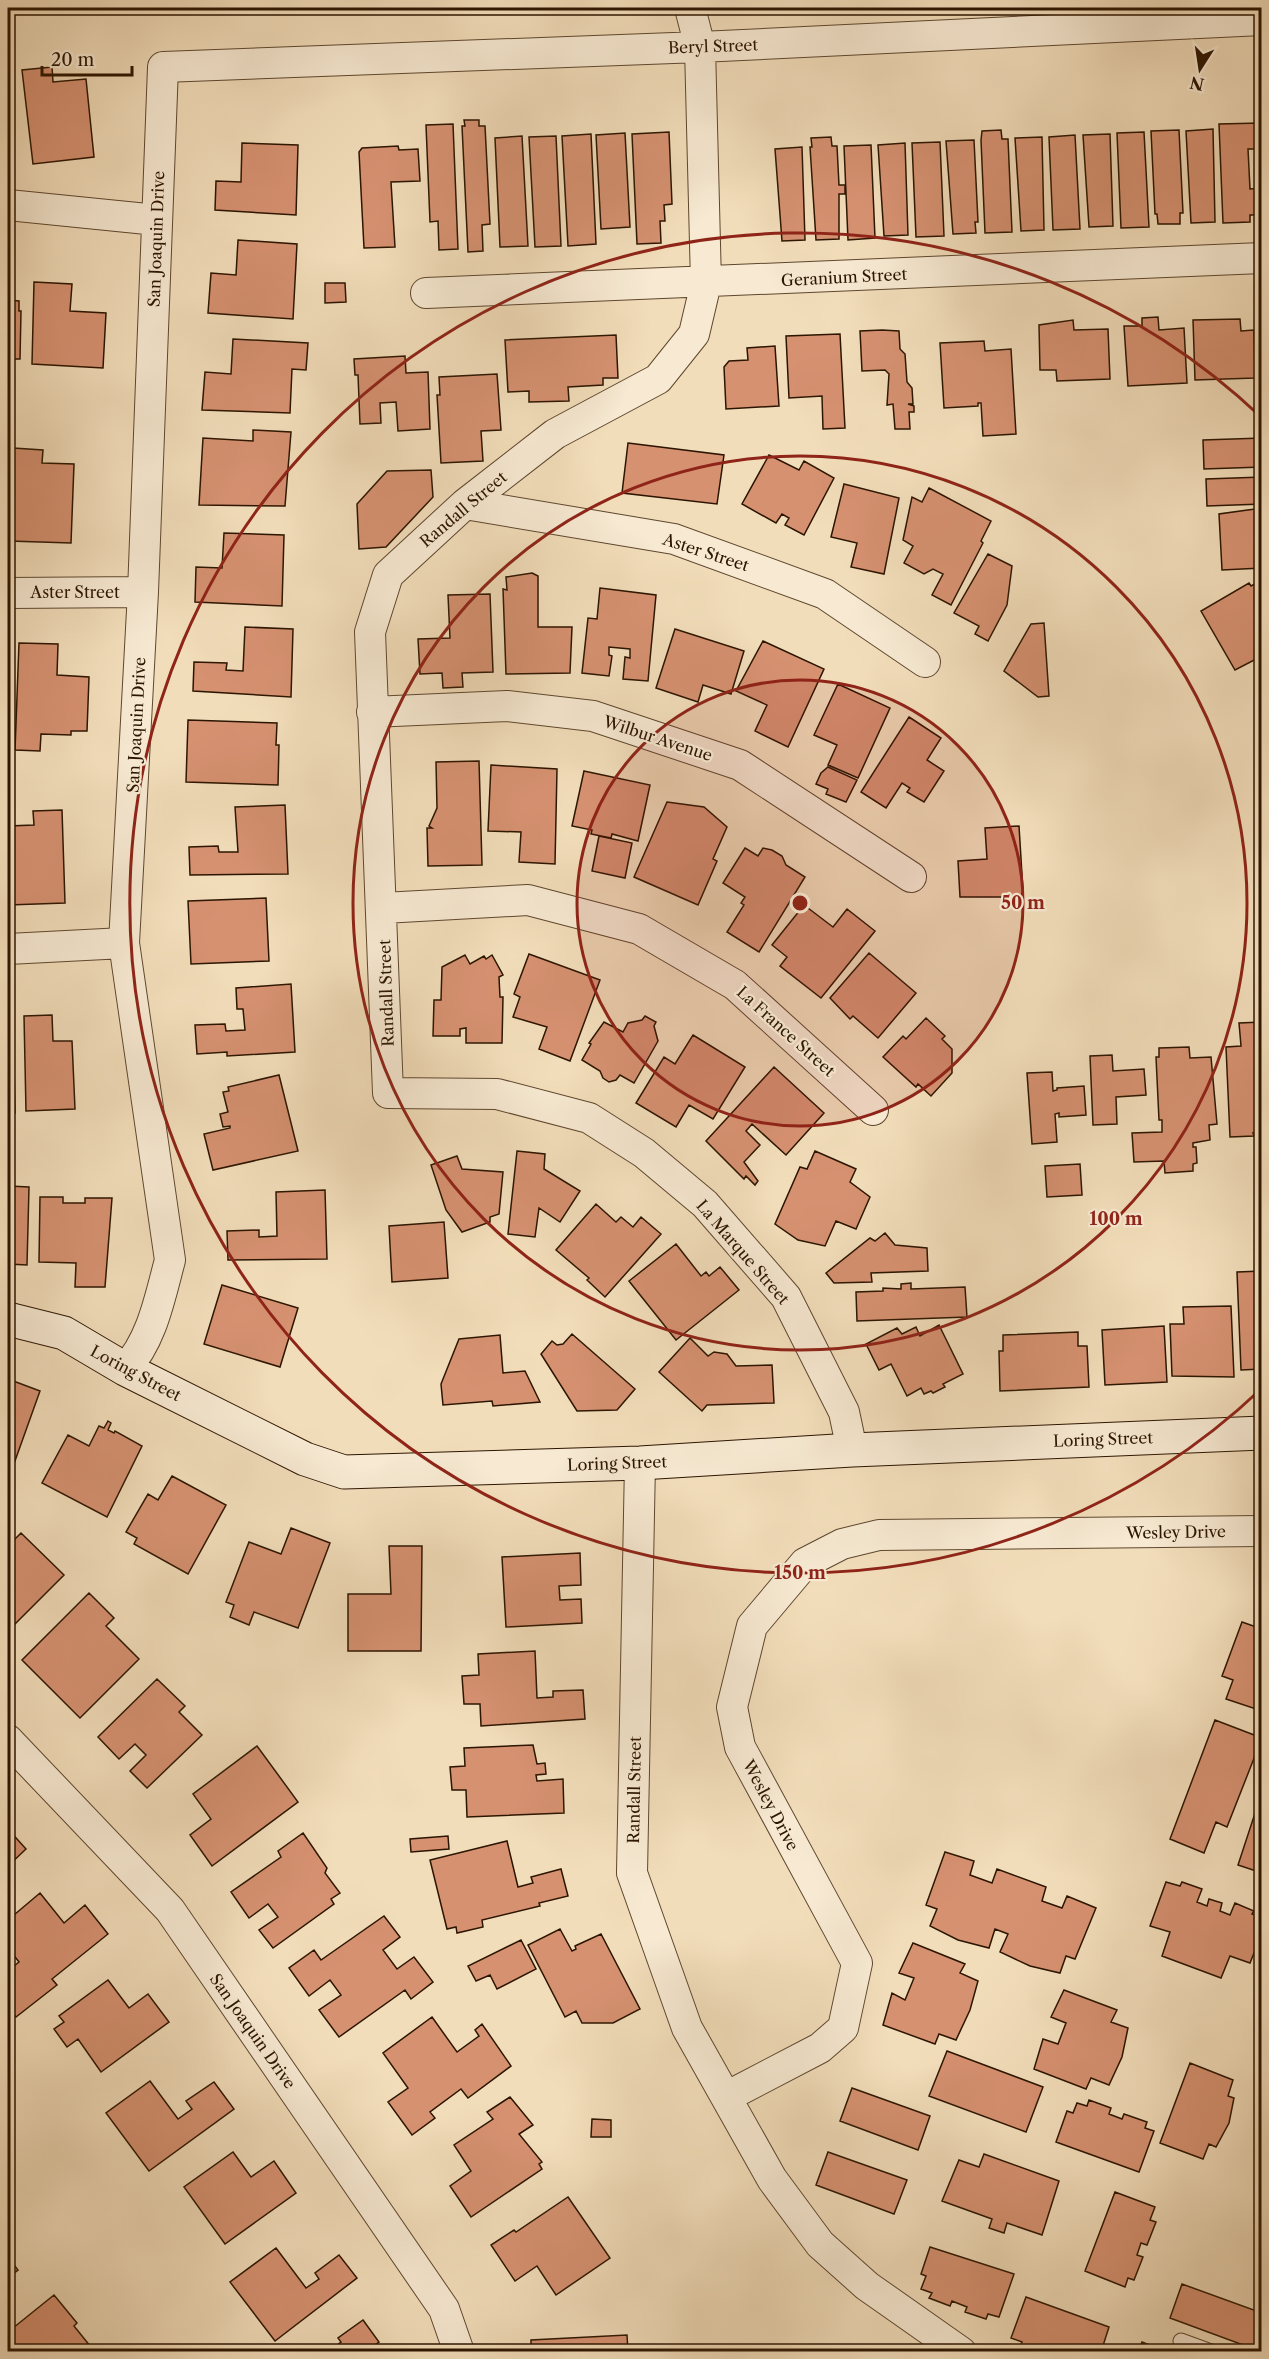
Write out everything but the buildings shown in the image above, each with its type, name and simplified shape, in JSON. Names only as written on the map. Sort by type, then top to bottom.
[{"type":"street","name":"Randall Street","points":[[388,1094],[383,908],[370,633],[388,575],[465,504],[555,434],[658,379],[694,334],[706,283],[700,46],[690,8]]},
{"type":"street","name":"Beryl Street","points":[[164,67],[700,46],[1036,20],[1262,20]]},
{"type":"street","name":"San Joaquin Drive","points":[[125,1369],[138,1356],[158,1304],[170,1260],[124,944],[143,592],[164,67]]},
{"type":"street","points":[[8,205],[157,220]]},
{"type":"street","name":"Geranium Street","points":[[426,293],[1262,258]]},
{"type":"street","name":"Aster Street","points":[[465,504],[674,538],[825,594],[925,662]]},
{"type":"street","name":"Aster Street","points":[[8,593],[143,592]]},
{"type":"street","name":"Wilbur Avenue","points":[[372,712],[507,706],[593,716],[740,765],[911,877]]},
{"type":"street","name":"La France Street","points":[[383,908],[528,900],[639,929],[735,985],[873,1110]]},
{"type":"street","points":[[8,948],[124,944]]},
{"type":"street","name":"La Marque Street","points":[[388,1094],[497,1094],[590,1118],[644,1153],[705,1204],[786,1297],[844,1412],[852,1450]]},
{"type":"street","name":"Loring Street","points":[[8,1318],[64,1333],[125,1369],[305,1459],[344,1472],[640,1463],[852,1450],[1262,1433]]},
{"type":"street","name":"Randall Street","points":[[640,1463],[632,1873],[687,2028],[728,2096]]},
{"type":"street","name":"Wesley Drive","points":[[728,2096],[820,2048],[843,2028],[857,1963],[740,1747],[732,1707],[752,1626],[805,1563],[842,1544],[879,1535],[1262,1531]]},
{"type":"street","name":"San Joaquin Drive","points":[[8,1740],[170,1910],[444,2308],[459,2352]]},
{"type":"street","points":[[728,2096],[772,2179],[820,2244],[867,2286],[961,2352]]},
{"type":"lane","points":[[1181,2341],[1211,2352]]}]
